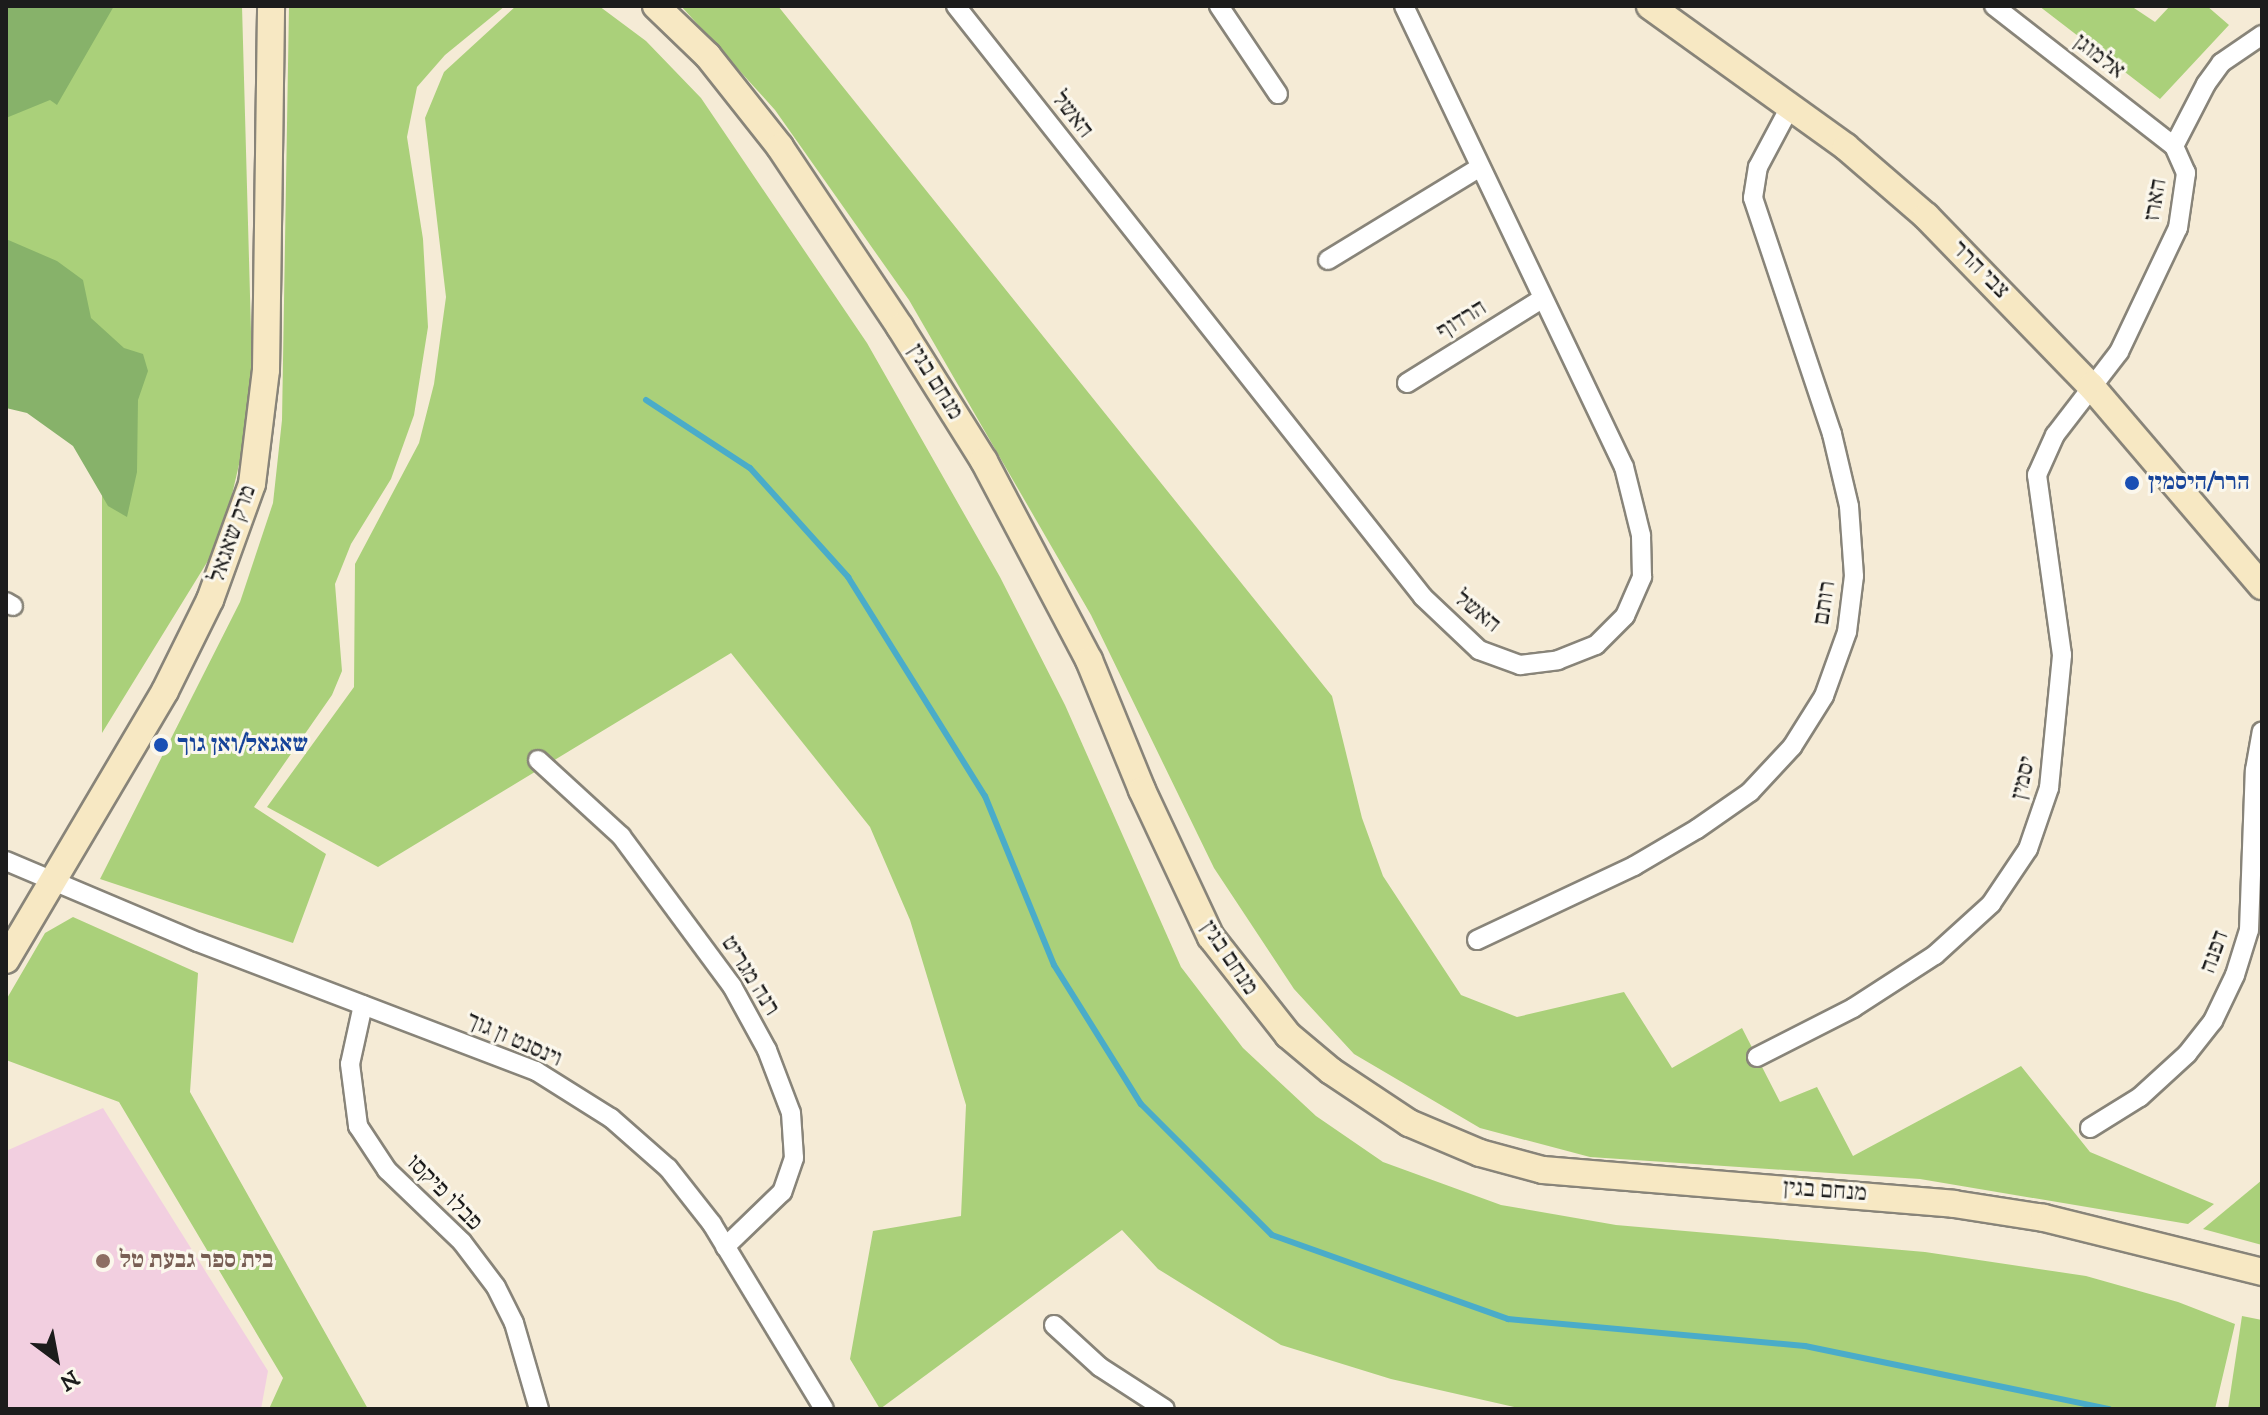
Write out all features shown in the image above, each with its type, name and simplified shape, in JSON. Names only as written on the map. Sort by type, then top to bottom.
[{"type":"street","name":"מרק שאגאל","points":[[6,960],[56,882],[172,678],[210,600],[252,484],[266,370],[271,6]]},
{"type":"street","name":"מנחם בגין","points":[[656,6],[708,56],[780,147],[900,327],[984,461],[1076,634],[1211,937],[1288,1035],[1331,1071],[1409,1123],[1480,1153],[1543,1170],[1954,1204],[2044,1218],[2262,1272]]},
{"type":"street","name":"האשל","points":[[956,6],[1423,597],[1479,650],[1520,665],[1558,660],[1596,645],[1625,616],[1642,577],[1641,535],[1624,467],[1404,6]]},
{"type":"street","points":[[1219,6],[1278,94]]},
{"type":"street","name":"צבי הרר","points":[[1650,6],[1791,105],[1926,216],[2091,386],[2262,586]]},
{"type":"street","name":"אלמוגן","points":[[1994,6],[2174,146]]},
{"type":"street","name":"הארז","points":[[2091,386],[2119,352],[2178,228],[2186,173],[2174,146],[2221,63],[2262,35]]},
{"type":"street","name":"רותם","points":[[1477,940],[1634,866],[1697,829],[1750,792],[1792,747],[1824,696],[1847,632],[1854,576],[1849,506],[1832,434],[1761,235],[1753,198],[1758,167],[1791,105]]},
{"type":"street","points":[[1328,260],[1479,168]]},
{"type":"street","name":"הרדוף","points":[[1407,383],[1542,299]]},
{"type":"street","name":"יסמין","points":[[1757,1057],[1853,1008],[1935,955],[1991,904],[2028,849],[2049,788],[2062,655],[2037,475],[2055,435],[2091,386]]},
{"type":"street","name":"דפנה","points":[[2090,1128],[2140,1097],[2187,1054],[2213,1021],[2235,975],[2249,930],[2255,770],[2262,732]]},
{"type":"street","name":"רנה מגריט","points":[[538,760],[621,836],[732,986],[767,1050],[791,1113],[794,1158],[782,1192],[725,1247]]},
{"type":"street","name":"וינסנט ון גוך","points":[[6,861],[536,1071],[611,1118],[668,1168],[725,1247],[824,1409]]},
{"type":"street","name":"פבלו פיקסו","points":[[363,1005],[350,1064],[358,1126],[387,1170],[462,1242],[496,1287],[514,1323],[539,1409]]},
{"type":"street","points":[[1054,1325],[1100,1367],[1165,1409]]},
{"type":"shaded area","name":"בית ספר גבעת טל","points":[[103,1108],[268,1371],[261,1409],[6,1409],[6,1151]]},
{"type":"green space","points":[[6,6],[242,6],[253,404],[222,538],[102,733],[102,489],[6,338]]},
{"type":"green space","points":[[6,6],[114,6],[57,105],[50,100],[6,118]]},
{"type":"green space","points":[[289,6],[505,6],[445,55],[417,87],[407,137],[423,239],[428,327],[414,415],[391,479],[351,544],[335,584],[342,671],[332,695],[254,807],[326,854],[293,943],[100,879],[240,602],[273,503],[282,420]]},
{"type":"green space","points":[[516,6],[599,6],[646,41],[701,98],[867,343],[1000,577],[1065,705],[1181,967],[1243,1048],[1316,1116],[1383,1162],[1501,1205],[1616,1225],[1925,1252],[2086,1276],[2178,1302],[2235,1324],[2215,1409],[1523,1409],[1391,1379],[1281,1345],[1158,1269],[1122,1230],[880,1409],[850,1359],[873,1231],[961,1216],[966,1105],[910,920],[870,827],[731,653],[378,867],[267,807],[354,687],[355,564],[419,443],[434,384],[446,297],[425,118],[444,72]]},
{"type":"green space","points":[[681,6],[778,6],[1332,696],[1362,818],[1383,876],[1461,995],[1517,1017],[1624,992],[1672,1068],[1742,1028],[1780,1102],[1817,1087],[1853,1156],[2021,1066],[2090,1152],[2214,1204],[2188,1224],[1920,1179],[1590,1157],[1480,1128],[1354,1054],[1294,989],[1214,868],[1091,615],[909,300],[775,110]]},
{"type":"green space","points":[[2039,6],[2131,6],[2155,22],[2170,6],[2207,6],[2229,25],[2160,99]]},
{"type":"green space","points":[[6,239],[57,261],[83,280],[91,318],[124,348],[143,354],[148,371],[138,400],[137,472],[127,517],[108,506],[73,446],[27,413],[6,408]]},
{"type":"green space","points":[[73,917],[198,973],[190,1092],[368,1409],[269,1409],[283,1378],[119,1102],[6,1060],[6,1000],[45,933]]},
{"type":"green space","points":[[2262,1180],[2262,1245],[2203,1229]]},
{"type":"green space","points":[[2242,1316],[2262,1320],[2262,1409],[2228,1409]]},
{"type":"waterway","points":[[646,400],[750,468],[848,577],[985,796],[1054,965],[1141,1104],[1272,1235],[1508,1319],[1805,1346],[2110,1409]]},
{"type":"place","name":"הרר/היסמין","points":[[2132,483]]},
{"type":"place","name":"שאגאל/ואן גוך","points":[[161,745]]},
{"type":"place","name":"בית ספר גבעת טל","points":[[103,1261]]}]
